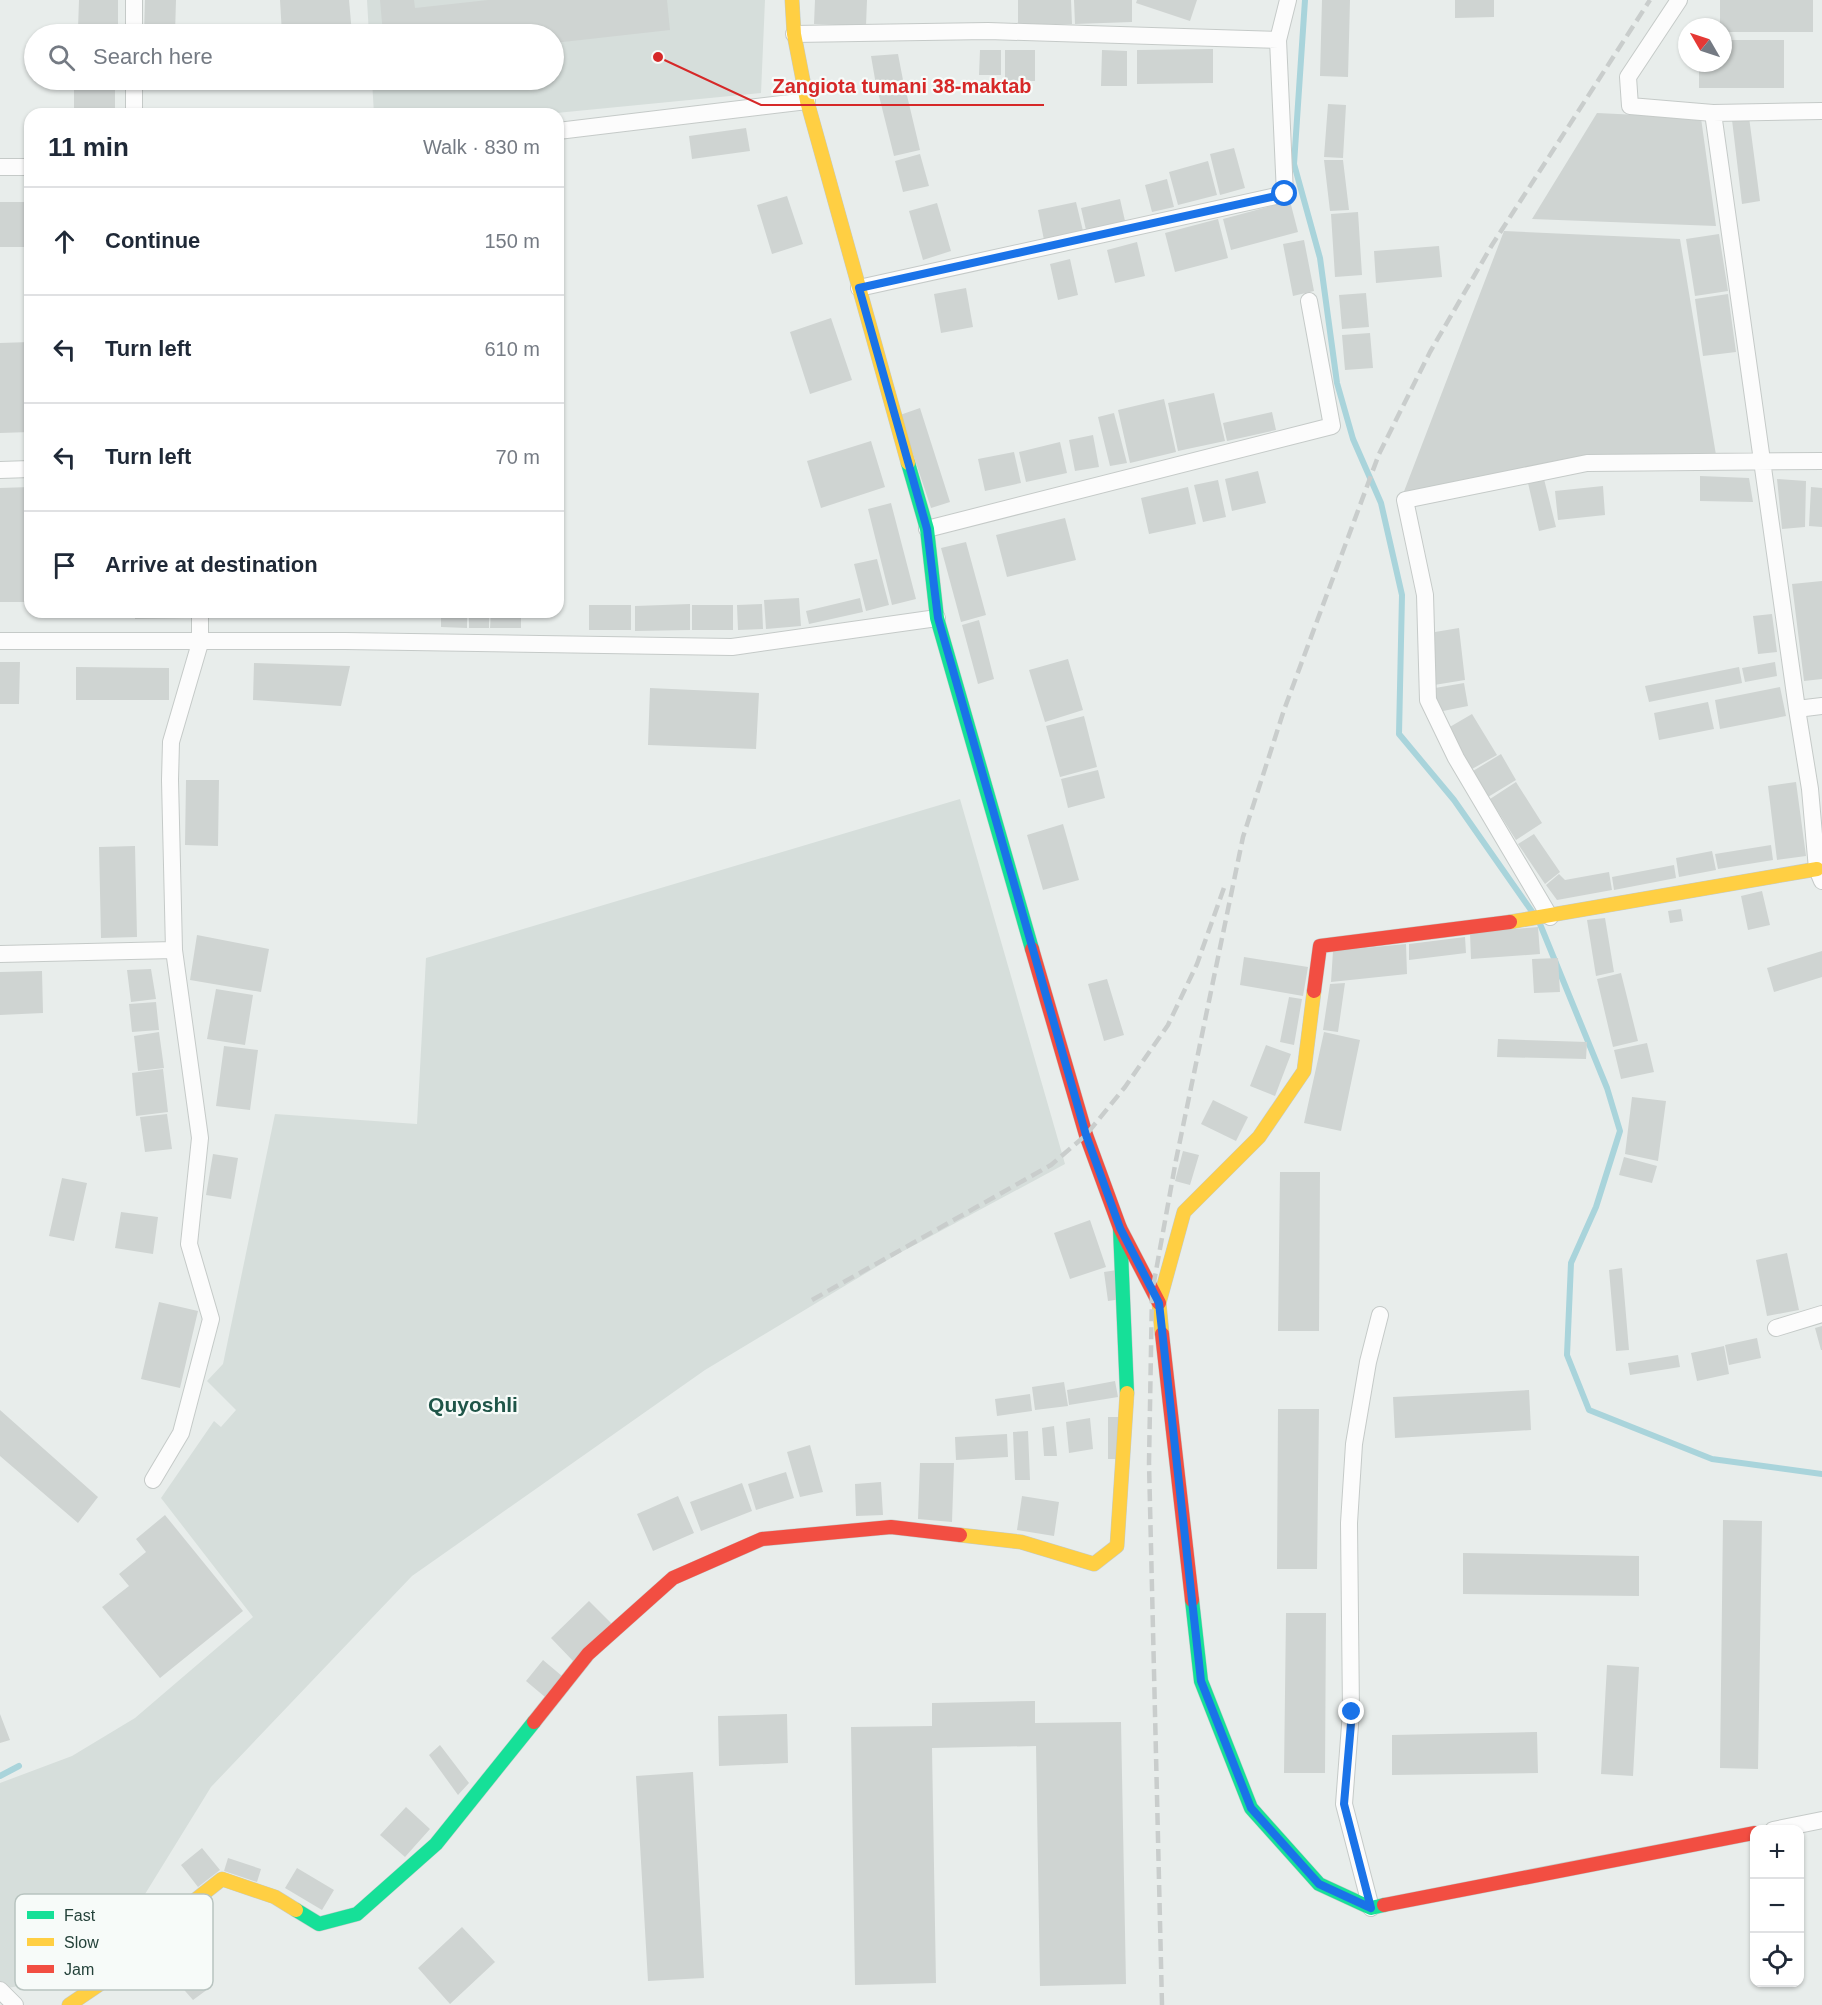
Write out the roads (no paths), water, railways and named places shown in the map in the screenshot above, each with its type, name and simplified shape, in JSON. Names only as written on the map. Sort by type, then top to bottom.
[{"type":"street","points":[[134,0],[134,24]]},
{"type":"street","points":[[792,0],[794,34],[807,100],[927,529],[938,618],[1086,1135],[1120,1228],[1159,1303],[1201,1681],[1251,1808],[1319,1884],[1371,1908],[1750,1834]]},
{"type":"street","points":[[859,288],[1285,194],[1278,40],[1288,0]]},
{"type":"street","points":[[1679,0],[1628,77],[1630,106],[1713,113],[1822,111]]},
{"type":"street","points":[[794,34],[988,31],[1278,40]]},
{"type":"street","points":[[134,90],[134,108]]},
{"type":"street","points":[[564,130],[807,100]]},
{"type":"street","points":[[1159,1303],[1184,1212],[1259,1137],[1304,1071],[1320,945],[1550,917],[1820,875],[1810,789],[1713,113]]},
{"type":"street","points":[[0,167],[24,167]]},
{"type":"street","points":[[927,529],[1332,426],[1309,301]]},
{"type":"street","points":[[1550,917],[1456,758],[1428,700],[1425,595],[1405,500],[1587,463],[1822,461]]},
{"type":"street","points":[[0,470],[24,469]]},
{"type":"street","points":[[153,1480],[181,1432],[211,1319],[189,1244],[200,1138],[174,950],[171,742],[200,643],[200,618]]},
{"type":"street","points":[[0,641],[200,643],[345,641],[732,647],[938,618]]},
{"type":"street","points":[[1797,709],[1822,706]]},
{"type":"street","points":[[0,954],[174,950]]},
{"type":"street","points":[[204,1894],[222,1880],[275,1897],[319,1924],[357,1914],[436,1844],[588,1654],[673,1578],[762,1539],[891,1527],[1021,1542],[1094,1564],[1117,1546],[1127,1403],[1120,1228]]},
{"type":"street","points":[[1776,1328],[1822,1314]]},
{"type":"street","points":[[1371,1908],[1344,1804],[1352,1712],[1348,1590],[1352,1478],[1368,1362],[1380,1315]]},
{"type":"street","points":[[1798,1825],[1822,1820]]},
{"type":"street","points":[[0,1990],[15,2005]]},
{"type":"street","points":[[69,2005],[91,1990]]},
{"type":"waterway","points":[[1305,0],[1294,164],[1320,258],[1337,383],[1353,439],[1381,503],[1402,595],[1399,734],[1454,800],[1533,913]]},
{"type":"waterway","points":[[1540,924],[1607,1088],[1620,1131],[1596,1207],[1571,1263],[1567,1355],[1589,1410],[1712,1459],[1822,1474]]},
{"type":"waterway","points":[[0,1776],[19,1766]]},
{"type":"railway","points":[[1162,2005],[1149,1463],[1152,1293],[1176,1160],[1243,837],[1284,710],[1379,454],[1430,352],[1492,245],[1650,0]]},
{"type":"railway","points":[[812,1300],[1051,1165],[1086,1135],[1125,1087],[1168,1025],[1197,964],[1225,885]]},
{"type":"place","name":"Zangiota tumani 38-maktab","points":[[658,57]]},
{"type":"district","name":"Quyoshli","points":[[473,1405]]}]
